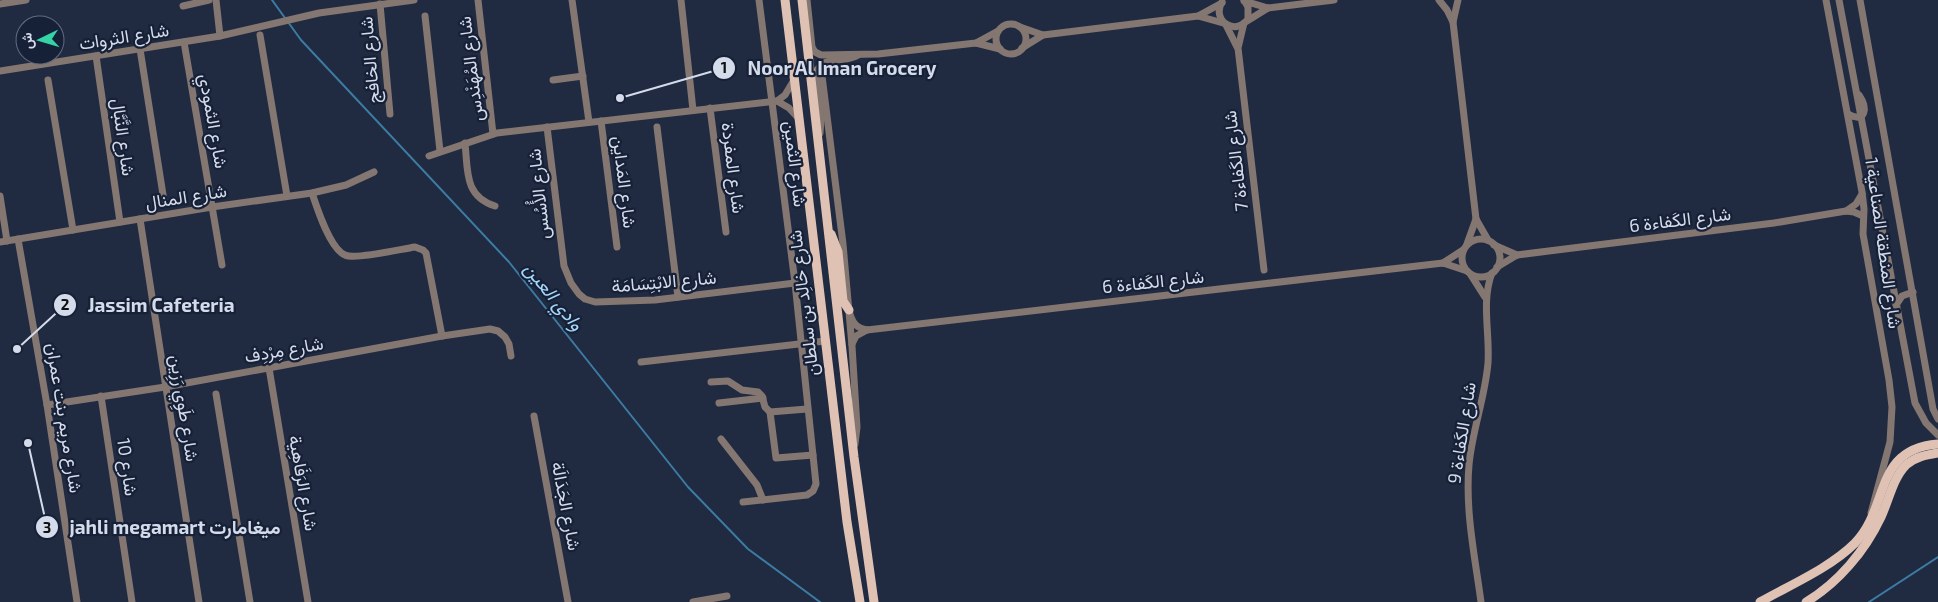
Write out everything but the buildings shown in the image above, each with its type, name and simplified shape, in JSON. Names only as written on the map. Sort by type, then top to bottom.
[{"type":"main road","name":"شارع خالِد بن سلطان","points":[[784,0],[847,522],[859,602]]},
{"type":"main road","name":"شارع خالِد بن سلطان","points":[[802,0],[854,457],[875,602]]},
{"type":"main road","points":[[826,219],[838,252],[843,301],[849,312]]},
{"type":"main road","points":[[1760,602],[1840,555],[1861,536],[1871,519],[1887,475],[1895,463],[1911,450],[1922,446],[1938,444]]},
{"type":"main road","points":[[1806,602],[1836,580],[1866,543],[1882,516],[1902,470],[1912,460],[1923,455],[1938,453]]},
{"type":"street","points":[[0,4],[26,0]]},
{"type":"street","points":[[183,6],[209,0]]},
{"type":"street","points":[[216,0],[220,36]]},
{"type":"street","name":"شارع الثروات","points":[[0,71],[220,36],[369,2],[380,4],[414,0]]},
{"type":"street","name":"شارع المُهَنْدِس","points":[[478,0],[493,134]]},
{"type":"street","points":[[572,0],[589,122]]},
{"type":"street","points":[[681,0],[694,110]]},
{"type":"street","name":"شارع الثمين","points":[[743,502],[807,495],[813,491],[816,484],[774,101],[758,0]]},
{"type":"street","points":[[808,0],[812,47],[815,52],[824,55],[852,53],[858,55],[976,43],[1013,53],[1043,35],[1198,16],[1233,27],[1245,23],[1268,8]]},
{"type":"street","points":[[1244,0],[1268,8],[1334,0]]},
{"type":"street","name":"شارع الكَفاءة 7","points":[[1238,48],[1249,11],[1244,0]]},
{"type":"street","points":[[1439,0],[1447,2],[1457,0],[1452,22]]},
{"type":"street","points":[[1439,0],[1447,10],[1452,22],[1476,219],[1499,255],[1495,270],[1482,277],[1469,273]]},
{"type":"street","name":"شارع المنطقة الصناعية 1","points":[[1826,0],[1862,192],[1863,234],[1889,380],[1892,407],[1890,442],[1873,502],[1871,519]]},
{"type":"street","name":"شارع المنطقة الصناعية 1","points":[[1839,0],[1915,403],[1926,423],[1938,435]]},
{"type":"street","points":[[1860,0],[1909,293],[1933,409],[1938,419]]},
{"type":"street","points":[[1223,1],[1219,13],[1225,24]]},
{"type":"street","points":[[1198,16],[1223,1]]},
{"type":"street","name":"شارع الخافج","points":[[380,4],[390,114]]},
{"type":"street","points":[[425,16],[440,151]]},
{"type":"street","points":[[976,43],[998,31],[1004,25],[1009,24],[1043,35]]},
{"type":"street","name":"شارع الكَفاءة 7","points":[[1225,24],[1238,48],[1264,270]]},
{"type":"street","points":[[1019,27],[1025,39],[1022,48]]},
{"type":"street","points":[[998,31],[996,40],[1000,49]]},
{"type":"street","points":[[260,36],[288,196]]},
{"type":"street","name":"شارع الثمودي","points":[[184,42],[222,265]]},
{"type":"street","points":[[140,49],[164,201]]},
{"type":"street","points":[[818,150],[822,120],[816,73],[818,66],[825,62],[853,58],[858,55]]},
{"type":"street","name":"شارع النَّبَّال","points":[[96,56],[120,222]]},
{"type":"street","points":[[836,60],[825,64],[822,76],[852,346],[857,427],[854,457]]},
{"type":"street","points":[[553,80],[583,76]]},
{"type":"street","points":[[48,80],[73,230]]},
{"type":"street","points":[[429,156],[493,134],[774,101],[786,95],[794,80]]},
{"type":"street","points":[[774,101],[789,108],[799,120]]},
{"type":"street","name":"شارع المفردة","points":[[710,108],[726,232]]},
{"type":"street","points":[[1848,114],[1853,117],[1861,115]]},
{"type":"street","name":"شارع المَداين","points":[[601,121],[617,247]]},
{"type":"street","name":"شارع الأُسُس","points":[[547,127],[561,257]]},
{"type":"street","points":[[657,127],[678,297]]},
{"type":"street","points":[[465,143],[470,181],[474,193],[482,201],[495,206]]},
{"type":"street","name":"شارع المنال","points":[[4,241],[212,207],[312,194],[346,185],[374,172]]},
{"type":"street","points":[[1846,211],[1856,204],[1862,192]]},
{"type":"street","points":[[312,194],[323,223],[336,248],[342,254],[355,256],[415,247],[426,253],[442,336]]},
{"type":"street","points":[[0,196],[4,241]]},
{"type":"street","name":"شارع الكَفاءة 6","points":[[1495,270],[1517,254],[1774,223],[1846,211],[1864,216]]},
{"type":"street","name":"شارع طَوِي رَزِين","points":[[140,219],[199,602]]},
{"type":"street","points":[[1476,219],[1462,261],[1486,298]]},
{"type":"street","name":"شارع مريم بنت عمران","points":[[18,239],[47,405],[77,602]]},
{"type":"street","points":[[1465,248],[1476,240],[1491,242],[1517,254]]},
{"type":"street","name":"شارع الكَفاءة 6","points":[[867,330],[1443,263],[1465,248]]},
{"type":"street","name":"شارع الابْتِسَامَة","points":[[561,257],[571,283],[579,294],[588,301],[638,301],[795,283]]},
{"type":"street","name":"شارع الكَفاءة 6","points":[[1443,263],[1469,273]]},
{"type":"street","name":"شارع الكَفاءة 9","points":[[1481,602],[1469,520],[1468,487],[1471,448],[1487,366],[1486,298],[1495,270]]},
{"type":"street","points":[[1892,285],[1909,293]]},
{"type":"street","points":[[1896,305],[1909,293]]},
{"type":"street","points":[[849,312],[857,326],[867,330]]},
{"type":"street","name":"شارع مِرْدِف","points":[[47,405],[165,387],[442,336],[494,330],[505,336],[509,344],[511,356]]},
{"type":"street","points":[[852,346],[856,336],[867,330]]},
{"type":"street","points":[[641,362],[825,341]]},
{"type":"street","name":"شارع الرَفَاهِية","points":[[268,368],[308,602]]},
{"type":"street","points":[[711,382],[728,381],[742,390],[758,392],[770,412],[776,458],[813,455]]},
{"type":"street","points":[[216,394],[250,602]]},
{"type":"street","name":"شارع 10","points":[[101,396],[132,602]]},
{"type":"street","points":[[719,403],[763,398]]},
{"type":"street","points":[[770,412],[808,409]]},
{"type":"street","name":"شارع الجَدَالَة","points":[[534,416],[568,602]]},
{"type":"street","points":[[721,438],[759,488],[763,500]]},
{"type":"street","points":[[693,602],[727,596]]},
{"type":"waterway","name":"وادي العين","points":[[272,0],[285,18]]},
{"type":"waterway","name":"وادي العين","points":[[288,22],[301,40],[509,262],[688,487],[748,549],[820,602]]},
{"type":"waterway","points":[[1869,602],[1938,557]]},
{"type":"place","name":"Noor Al Iman Grocery","points":[[620,98]]},
{"type":"place","name":"Jassim Cafeteria","points":[[17,349]]},
{"type":"place","name":"jahli megamart ميغامارت","points":[[28,443]]}]
